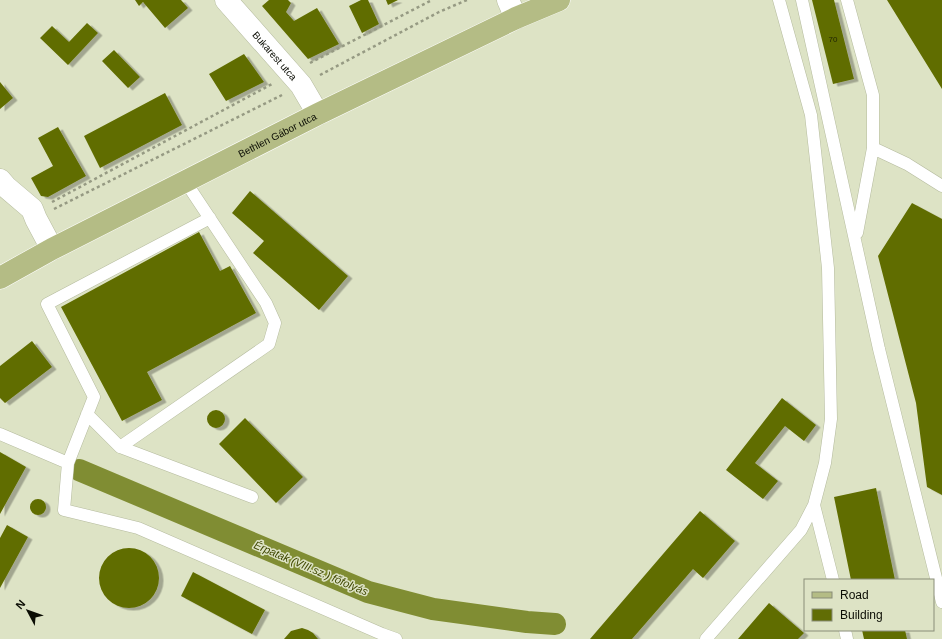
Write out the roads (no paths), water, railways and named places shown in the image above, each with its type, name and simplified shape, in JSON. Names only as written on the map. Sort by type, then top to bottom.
[{"type":"main road","name":"Bethlen Gábor utca","points":[[0,278],[52,249],[318,114],[512,9],[559,0]]},
{"type":"street","name":"Bukarest utca","points":[[226,0],[296,79],[318,114]]},
{"type":"street","points":[[2,185],[32,209],[52,249]]},
{"type":"lane","points":[[706,639],[802,530],[814,505],[825,462],[831,419],[828,268],[811,115],[779,0]]},
{"type":"lane","points":[[802,0],[879,349],[942,602]]},
{"type":"lane","points":[[847,0],[873,94],[873,148],[856,240]]},
{"type":"lane","points":[[873,148],[907,164],[942,186]]},
{"type":"lane","points":[[120,447],[269,344],[274,323],[266,303],[185,181]]},
{"type":"lane","points":[[210,218],[47,304],[94,396],[68,463],[64,510],[138,528],[372,635],[396,639]]},
{"type":"lane","points":[[87,414],[120,447],[252,497]]},
{"type":"lane","points":[[0,434],[68,463]]},
{"type":"lane","points":[[814,505],[833,579]]},
{"type":"waterway","name":"Érpatak (VIII.sz.) főfolyás","points":[[79,470],[368,592],[433,609],[527,622],[555,624]]}]
